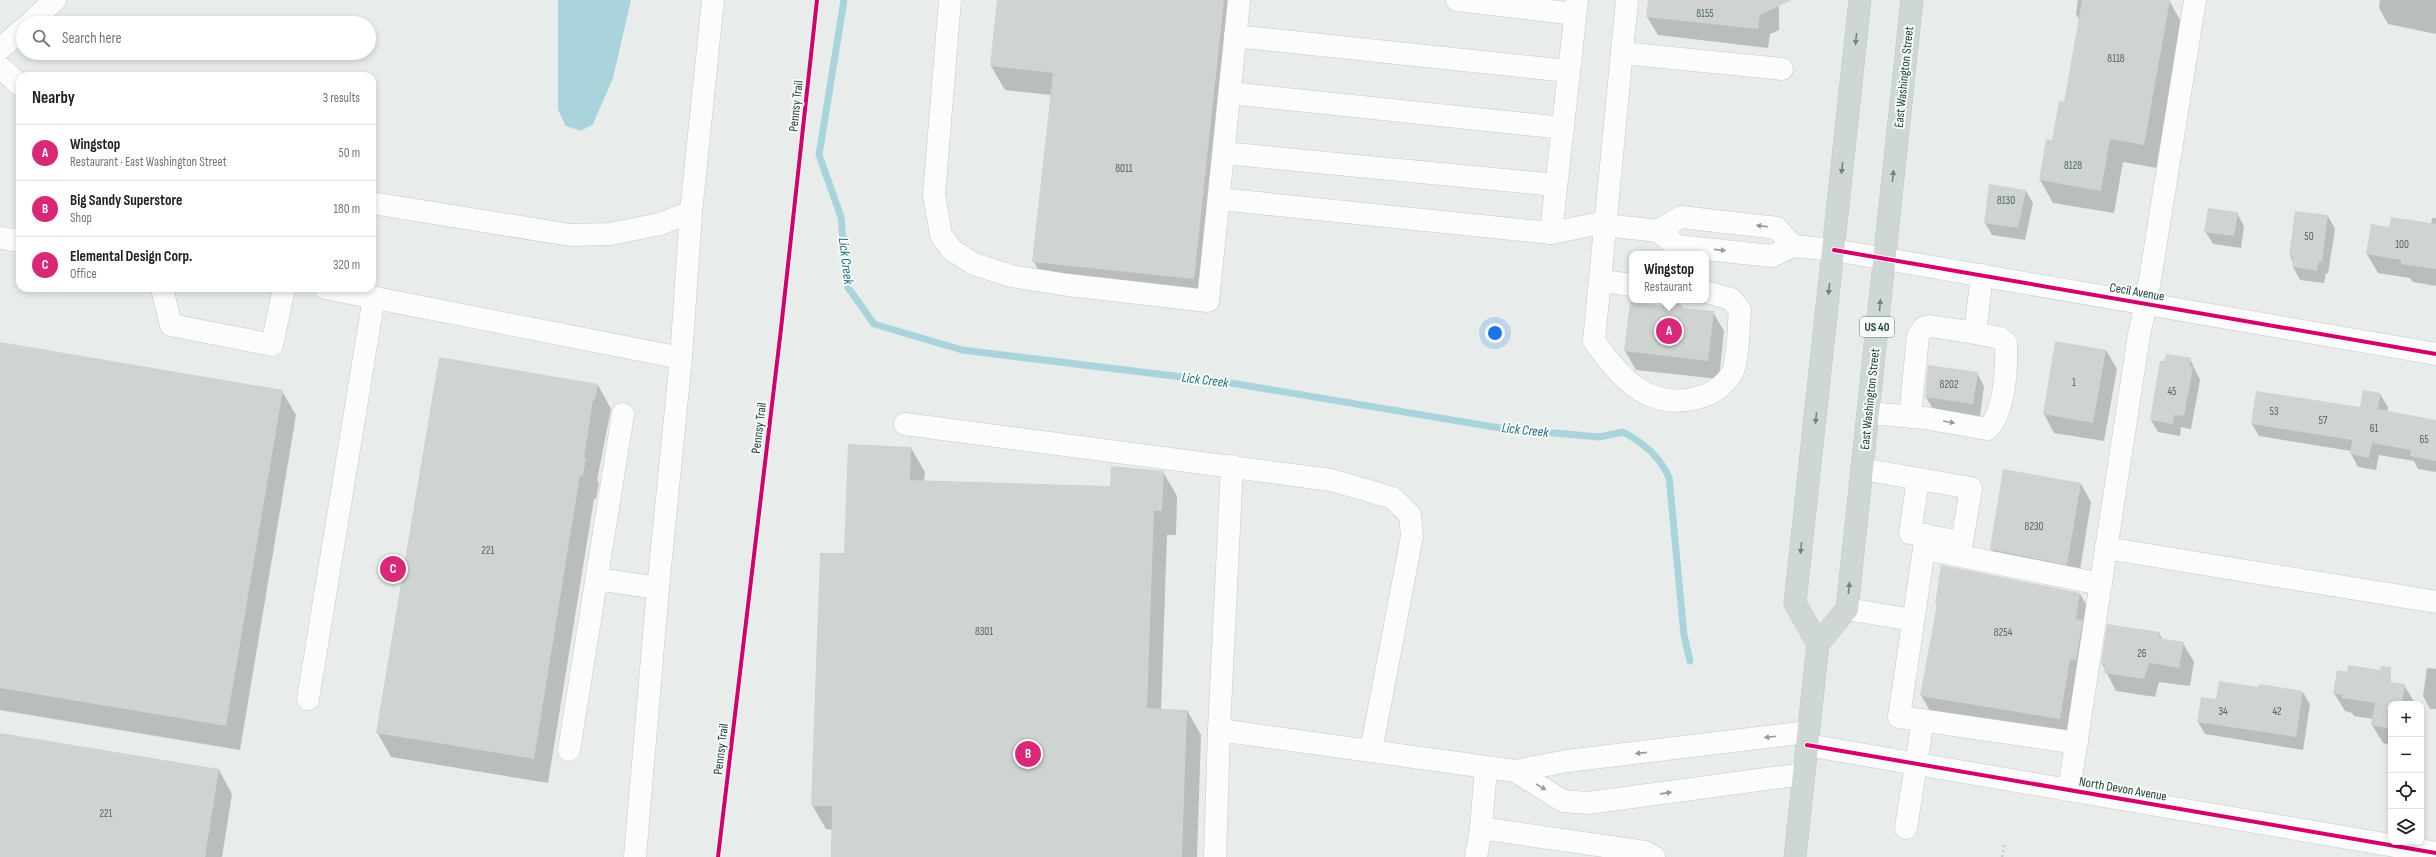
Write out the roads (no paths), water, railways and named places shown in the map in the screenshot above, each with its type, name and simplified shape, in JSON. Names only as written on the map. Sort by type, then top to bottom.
[{"type":"main road","points":[[1818,644],[1795,603],[1860,0]]},
{"type":"main road","name":"East Washington Street","points":[[1847,609],[1912,0]]},
{"type":"main road","points":[[1795,857],[1818,644],[1847,609]]},
{"type":"street","points":[[38,16],[55,0]]},
{"type":"street","points":[[635,857],[658,588],[681,358],[691,212],[713,0]]},
{"type":"street","points":[[950,0],[934,195],[941,235],[952,250],[974,264],[1011,276],[1068,285],[1208,301],[1239,0]]},
{"type":"street","points":[[1457,0],[1576,7],[1551,234]]},
{"type":"street","points":[[1627,0],[1607,225],[1594,341],[1608,362],[1633,385],[1649,395],[1667,402],[1685,402],[1708,395],[1723,385],[1734,368],[1740,310],[1731,299],[1709,293]]},
{"type":"street","points":[[2069,790],[2139,335],[2146,304],[2195,0]]},
{"type":"street","points":[[0,49],[16,35]]},
{"type":"street","points":[[1235,36],[1568,71]]},
{"type":"street","points":[[1622,53],[1782,69]]},
{"type":"street","points":[[0,68],[16,82]]},
{"type":"street","points":[[1230,93],[1563,128]]},
{"type":"street","points":[[1224,153],[1556,185]]},
{"type":"street","points":[[1219,199],[1551,234],[1596,224],[1607,225],[1658,231],[1677,246],[1772,256],[1793,246],[1777,228],[1681,217],[1658,231]]},
{"type":"street","points":[[376,204],[570,235],[610,234],[660,224],[691,212]]},
{"type":"street","points":[[0,238],[16,240]]},
{"type":"street","name":"Cecil Avenue","points":[[1793,246],[1834,250],[1885,258],[2436,354]]},
{"type":"street","points":[[1975,333],[1982,275]]},
{"type":"street","points":[[1600,282],[1629,285]]},
{"type":"street","points":[[163,292],[171,325],[272,345],[283,292]]},
{"type":"street","points":[[347,292],[681,358]]},
{"type":"street","points":[[308,699],[374,297]]},
{"type":"street","points":[[1868,413],[1910,417],[1987,429],[1994,423],[1998,414],[2007,360],[2006,343],[2000,338],[1975,333],[1930,326],[1923,328],[1918,336],[1910,417]]},
{"type":"street","points":[[569,750],[623,414]]},
{"type":"street","points":[[904,424],[1331,480],[1393,498],[1410,515],[1412,536],[1371,751]]},
{"type":"street","points":[[1215,857],[1219,730],[1232,466]]},
{"type":"street","points":[[1862,469],[1918,480],[1971,488],[1962,542],[1925,542]]},
{"type":"street","points":[[1918,480],[1910,533],[1925,542],[2101,584]]},
{"type":"street","points":[[1925,542],[1900,717],[2076,743]]},
{"type":"street","points":[[2106,548],[2436,602]]},
{"type":"street","points":[[597,579],[658,588]]},
{"type":"street","points":[[1847,609],[1913,620]]},
{"type":"street","points":[[1906,828],[1923,720]]},
{"type":"street","points":[[1219,730],[1515,771],[1563,800],[1588,803],[1804,774]]},
{"type":"street","name":"North Devon Avenue","points":[[1515,771],[1567,761],[1808,738],[1917,764],[2436,853]]},
{"type":"street","points":[[1476,857],[1481,828],[1486,768]]},
{"type":"street","points":[[1481,828],[1645,852],[1654,857]]},
{"type":"water","points":[[558,0],[631,0],[613,78],[593,124],[581,131],[566,126],[558,110]]},
{"type":"waterway","name":"Lick Creek","points":[[844,0],[819,155],[841,217],[847,286],[874,324],[962,350],[1231,383],[1500,428],[1599,437],[1623,432],[1638,441],[1650,451],[1660,462],[1669,477],[1684,635],[1690,661]]},
{"type":"place","name":"Wingstop","points":[[1669,331]]},
{"type":"place","name":"Elemental Design Corp.","points":[[393,569]]},
{"type":"place","name":"Big Sandy Superstore","points":[[1028,754]]}]
